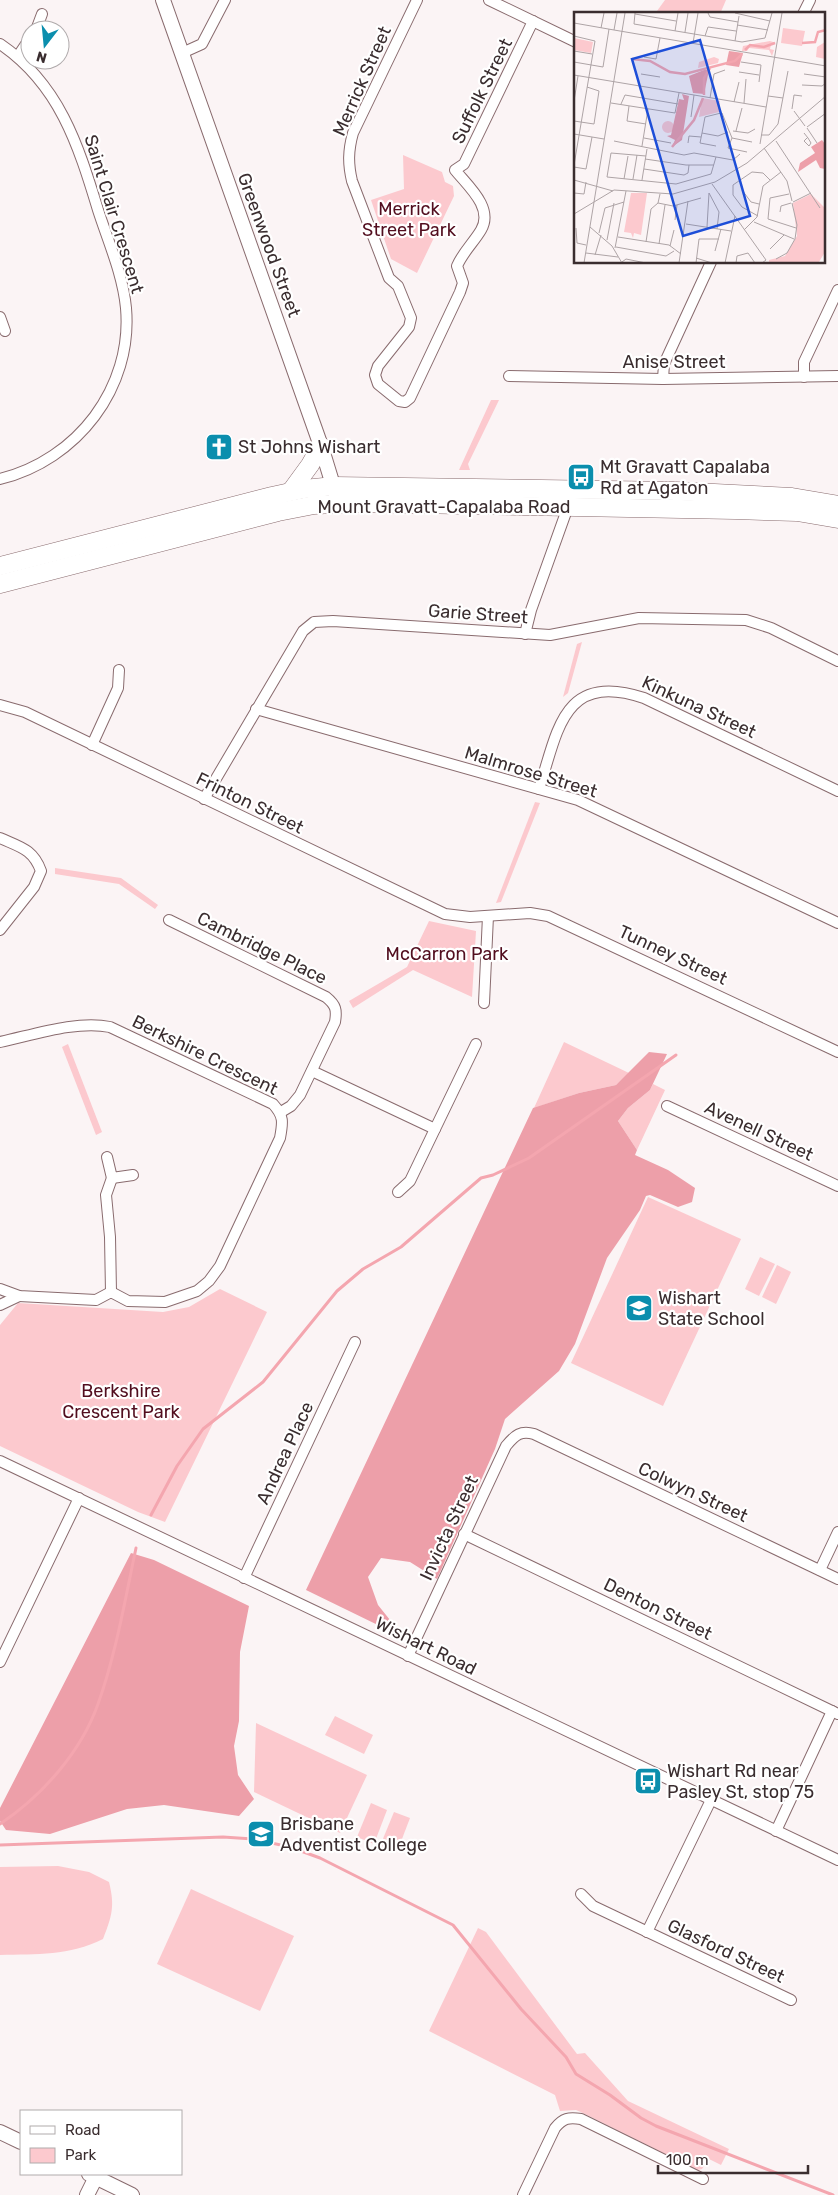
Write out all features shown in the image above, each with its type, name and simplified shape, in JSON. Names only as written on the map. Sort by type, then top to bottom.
[{"type":"highway","points":[[291,491],[310,466],[321,446]]},
{"type":"highway","name":"Mount Gravatt-Capalaba Road","points":[[0,566],[291,491],[334,486],[574,489],[760,495],[838,505]]},
{"type":"highway","name":"Mount Gravatt-Capalaba Road","points":[[0,584],[278,512],[314,505],[338,503],[779,511],[838,519]]},
{"type":"street","name":"Greenwood Street","points":[[163,0],[321,446],[338,503]]},
{"type":"street","points":[[182,54],[202,44],[225,0]]},
{"type":"street","name":"Merrick Street","points":[[417,0],[348,148],[348,165],[352,181],[389,278],[398,286],[411,318],[409,327],[378,366],[375,375],[378,384],[399,401],[405,402],[410,398],[460,292],[463,283],[457,266],[483,228],[485,215],[480,200],[456,170]]},
{"type":"street","points":[[489,0],[574,41]]},
{"type":"street","points":[[804,12],[810,0]]},
{"type":"street","points":[[40,20],[42,14]]},
{"type":"street","name":"Suffolk Street","points":[[456,170],[464,164],[533,22]]},
{"type":"street","name":"Saint Clair Crescent","points":[[0,44],[18,56],[37,75],[54,98],[72,132],[95,198],[123,290],[127,332],[122,364],[111,394],[94,420],[74,440],[47,459],[21,474],[0,479]]},
{"type":"street","points":[[663,379],[664,364],[710,264]]},
{"type":"street","points":[[804,377],[804,362],[838,290]]},
{"type":"street","points":[[0,316],[5,331]]},
{"type":"street","name":"Anise Street","points":[[510,376],[663,379],[838,376]]},
{"type":"street","points":[[525,634],[531,610],[574,489]]},
{"type":"street","name":"Garie Street","points":[[204,799],[303,631],[314,622],[333,621],[525,634],[565,634],[613,622],[639,618],[746,620],[771,628],[838,660]]},
{"type":"street","points":[[92,745],[118,688],[119,670]]},
{"type":"street","name":"Kinkuna Street","points":[[539,789],[561,721],[570,707],[581,698],[594,693],[608,691],[625,692],[644,698],[838,791]]},
{"type":"street","name":"Frinton Street","points":[[0,705],[25,712],[446,914],[470,917],[488,916]]},
{"type":"street","name":"Malmrose Street","points":[[256,709],[578,800],[838,923]]},
{"type":"street","points":[[0,838],[31,853],[37,859],[41,871],[34,887],[0,930]]},
{"type":"street","name":"Tunney Street","points":[[488,916],[530,913],[562,921],[838,1052]]},
{"type":"street","points":[[484,1003],[488,916]]},
{"type":"street","name":"Cambridge Place","points":[[169,920],[326,997],[334,1004],[337,1012],[334,1022],[312,1071],[300,1095],[291,1106],[281,1112]]},
{"type":"street","name":"Berkshire Crescent","points":[[0,1042],[81,1025],[96,1024],[110,1027],[273,1104],[281,1112],[284,1120],[280,1138],[220,1266],[209,1281],[197,1291],[166,1302],[128,1301],[111,1292]]},
{"type":"street","points":[[398,1192],[410,1182],[476,1044]]},
{"type":"street","points":[[312,1071],[435,1129]]},
{"type":"street","name":"Avenell Street","points":[[667,1106],[838,1186]]},
{"type":"street","points":[[19,1296],[0,1305],[0,1291],[19,1296],[96,1300],[111,1292],[110,1237],[106,1195],[112,1178],[107,1157]]},
{"type":"street","points":[[112,1178],[133,1175]]},
{"type":"street","name":"Andrea Place","points":[[244,1578],[355,1342]]},
{"type":"street","name":"Invicta Street","points":[[408,1656],[506,1446],[515,1435],[522,1432],[534,1434]]},
{"type":"street","name":"Colwyn Street","points":[[534,1434],[838,1579]]},
{"type":"street","name":"Wishart Road","points":[[0,1460],[838,1860]]},
{"type":"street","points":[[0,1662],[79,1498]]},
{"type":"street","points":[[820,1570],[838,1532]]},
{"type":"street","name":"Denton Street","points":[[464,1534],[835,1712]]},
{"type":"street","points":[[776,1831],[835,1712]]},
{"type":"street","points":[[647,1932],[711,1800]]},
{"type":"street","name":"Glasford Street","points":[[581,1894],[593,1906],[791,2000]]},
{"type":"street","points":[[524,2195],[555,2128],[561,2120],[570,2117],[582,2119],[703,2179]]},
{"type":"street","points":[[0,2132],[20,2142]]},
{"type":"street","points":[[87,2195],[92,2175],[132,2195]]},
{"type":"green space","points":[[665,0],[726,0],[721,12],[657,11]]},
{"type":"green space","name":"Merrick Street Park","points":[[403,155],[442,172],[445,182],[453,186],[454,196],[417,273],[391,259],[371,200],[404,189]]},
{"type":"green space","points":[[491,400],[499,400],[468,464],[470,470],[459,470]]},
{"type":"green space","points":[[582,642],[568,693],[563,697],[577,644]]},
{"type":"green space","points":[[535,802],[540,803],[501,902],[496,903]]},
{"type":"green space","points":[[55,868],[121,878],[158,905],[155,909],[119,884],[55,874]]},
{"type":"green space","name":"McCarron Park","points":[[429,921],[476,931],[472,997],[413,970],[353,1008],[349,1001],[407,967]]},
{"type":"green space","points":[[564,1042],[629,1073],[616,1085],[579,1093],[534,1108]]},
{"type":"green space","points":[[68,1044],[102,1132],[96,1135],[62,1047]]},
{"type":"green space","points":[[653,1084],[665,1090],[637,1150],[618,1121],[628,1108],[650,1090]]},
{"type":"green space","points":[[648,1197],[741,1239],[663,1406],[571,1363]]},
{"type":"green space","points":[[760,1257],[775,1264],[759,1296],[745,1289]]},
{"type":"green space","points":[[777,1265],[791,1272],[776,1304],[762,1297]]},
{"type":"green space","name":"Berkshire Crescent Park","points":[[220,1289],[267,1312],[165,1522],[138,1512],[0,1446],[0,1325],[18,1303],[163,1312],[189,1307]]},
{"type":"green space","points":[[335,1716],[373,1735],[364,1754],[325,1735]]},
{"type":"green space","points":[[256,1723],[367,1775],[340,1833],[254,1792]]},
{"type":"green space","points":[[371,1803],[387,1810],[374,1844],[357,1837]]},
{"type":"green space","points":[[394,1812],[410,1818],[397,1852],[380,1846]]},
{"type":"green space","points":[[58,1866],[89,1872],[109,1882],[112,1911],[103,1939],[78,1949],[53,1953],[0,1955],[0,1867]]},
{"type":"green space","points":[[191,1889],[294,1936],[260,2011],[157,1964]]},
{"type":"green space","points":[[478,1928],[486,1932],[577,2054],[585,2053],[628,2101],[729,2149],[721,2165],[709,2159],[702,2169],[697,2170],[576,2110],[560,2111],[555,2095],[429,2031]]},
{"type":"shaded area","points":[[649,1052],[667,1054],[650,1090],[628,1108],[618,1121],[637,1150],[635,1155],[668,1170],[695,1188],[692,1202],[678,1207],[650,1195],[646,1196],[640,1210],[607,1258],[575,1344],[559,1371],[505,1419],[495,1449],[437,1579],[410,1562],[381,1558],[368,1577],[378,1605],[390,1620],[386,1629],[306,1590],[533,1108],[579,1093],[616,1085]]},
{"type":"shaded area","points":[[131,1553],[154,1560],[249,1606],[240,1652],[239,1721],[234,1746],[238,1775],[254,1799],[239,1816],[164,1805],[127,1809],[50,1834],[6,1830],[0,1821],[0,1808]]},
{"type":"waterway","points":[[151,1515],[177,1466],[203,1429],[263,1382],[337,1291],[363,1269],[401,1247],[481,1178],[493,1175],[529,1158],[676,1055]]},
{"type":"waterway","points":[[0,1824],[16,1813],[45,1786],[71,1756],[91,1722],[110,1666],[136,1548]]},
{"type":"waterway","points":[[0,1845],[223,1837],[253,1839],[290,1847],[320,1858],[453,1925],[521,2009],[566,2057],[576,2074],[610,2095],[641,2118],[656,2126],[833,2195]]},
{"type":"place","name":"St Johns Wishart","points":[[219,447]]},
{"type":"place","name":"Mt Gravatt Capalaba Rd at Agaton","points":[[581,477]]},
{"type":"place","name":"Wishart State School","points":[[639,1308]]},
{"type":"place","name":"Wishart Rd near Pasley St, stop 75","points":[[648,1781]]},
{"type":"place","name":"Brisbane Adventist College","points":[[261,1834]]}]
